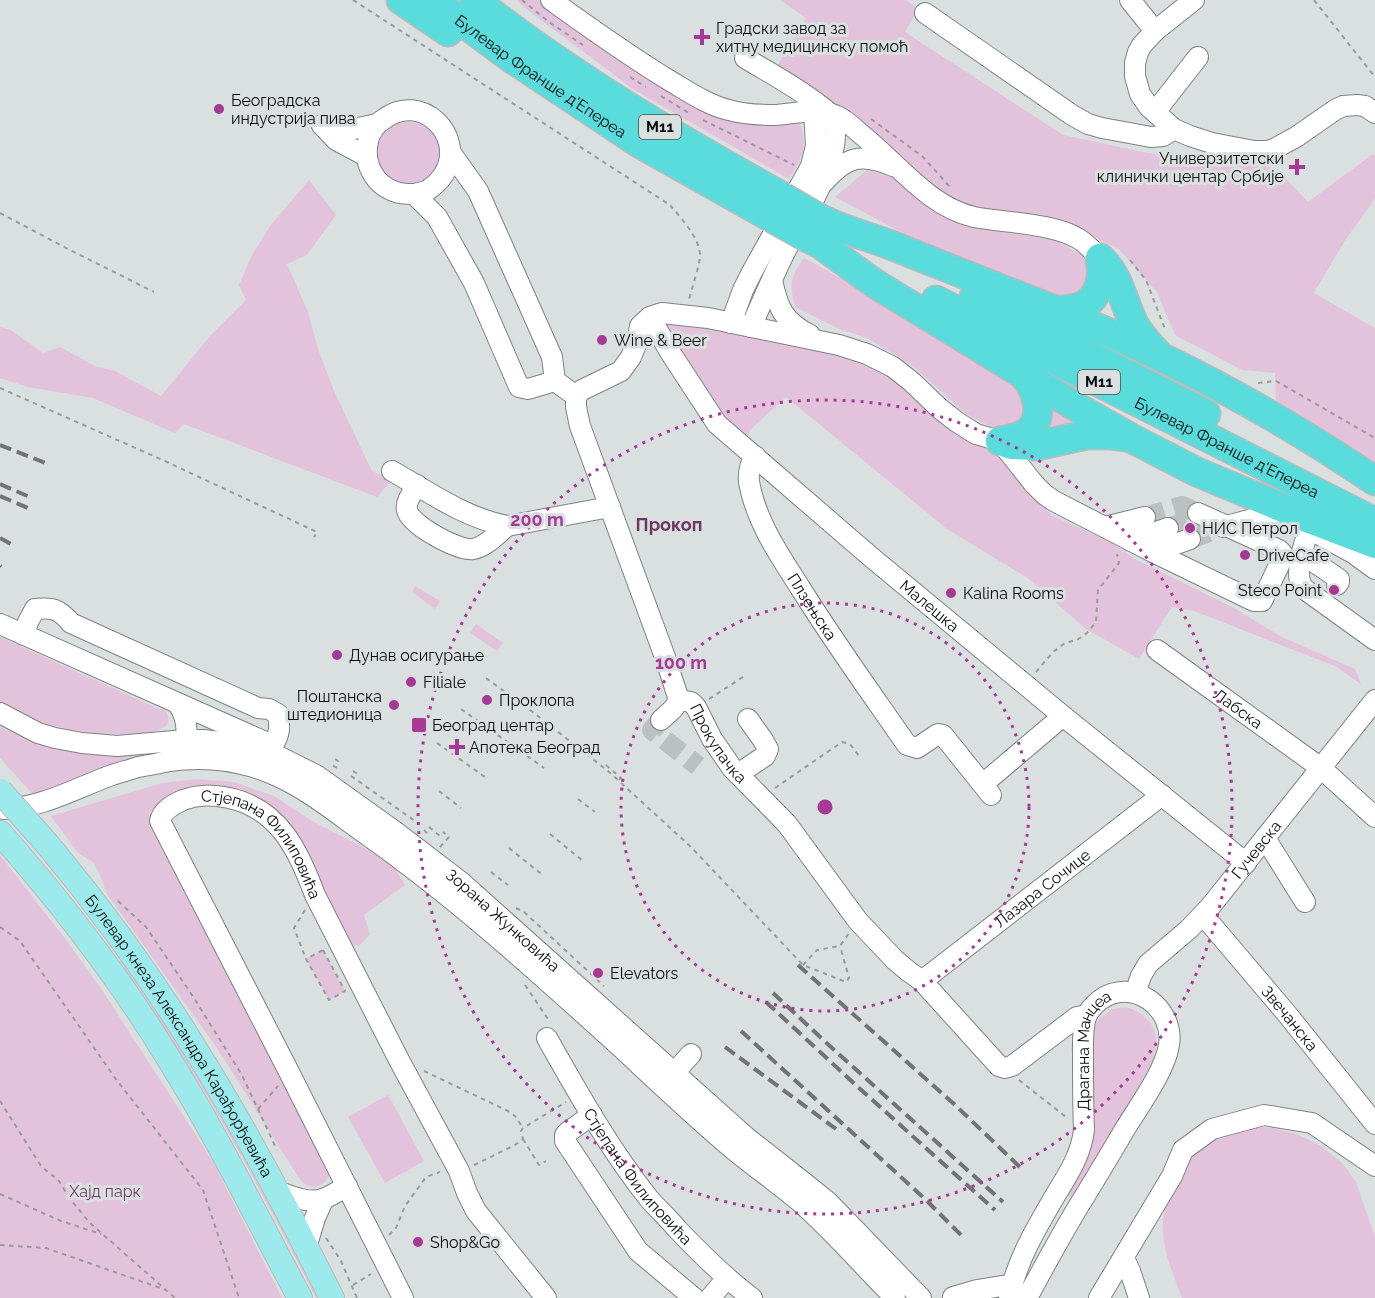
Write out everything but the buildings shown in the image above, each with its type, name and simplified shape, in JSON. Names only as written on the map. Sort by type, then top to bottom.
[{"type":"highway","points":[[401,0],[563,106],[639,143]]},
{"type":"highway","name":"Булевар Франше д'Епереа","points":[[433,0],[511,58],[639,143],[778,208],[1027,346],[1375,522]]},
{"type":"highway","name":"Булевар Франше д'Епереа","points":[[475,0],[589,83],[699,150],[778,208]]},
{"type":"highway","points":[[495,0],[542,50]]},
{"type":"highway","points":[[819,230],[890,245],[1053,310],[1161,357],[1261,409],[1375,481]]},
{"type":"highway","points":[[819,230],[874,283],[1131,438],[1197,472],[1300,518],[1375,544]]},
{"type":"highway","name":"Булевар Франше д'Епереа","points":[[819,230],[1150,385],[1375,502]]},
{"type":"highway","points":[[1053,310],[1074,309],[1090,301],[1100,281],[1102,272],[1100,258]]},
{"type":"highway","points":[[1100,258],[1118,283],[1139,331],[1161,357]]},
{"type":"highway","points":[[1000,441],[1027,433],[1036,419],[1038,407],[1036,395],[1023,374]]},
{"type":"highway","points":[[1000,441],[1025,446],[1044,445],[1086,435],[1131,438]]},
{"type":"main road","name":"Булевар кнеза Александра Карађорђевића","points":[[0,791],[81,885],[195,1047],[277,1191],[306,1248],[342,1292]]},
{"type":"main road","name":"Булевар кнеза Александра Карађорђевића","points":[[0,833],[28,864],[89,943],[170,1059],[300,1298]]},
{"type":"main road","points":[[89,943],[112,926]]},
{"type":"street","points":[[551,0],[651,69],[716,105],[748,114],[771,115],[820,109],[842,119],[869,140],[924,192],[958,213],[1070,234],[1087,245],[1100,258]]},
{"type":"street","points":[[1130,0],[1155,31]]},
{"type":"street","points":[[1194,0],[1155,31],[1138,52],[1134,69],[1140,94],[1155,112],[1182,132],[1202,141],[1254,151],[1267,151],[1296,137],[1343,106],[1365,106],[1375,113]]},
{"type":"street","points":[[925,14],[1088,124],[1151,137],[1182,132]]},
{"type":"street","points":[[1155,112],[1198,57]]},
{"type":"street","points":[[741,325],[772,280],[822,184],[834,147],[834,124],[820,109],[800,91],[745,58]]},
{"type":"street","points":[[811,166],[816,146],[820,109]]},
{"type":"street","points":[[451,153],[448,168],[440,180],[428,189],[414,194],[397,193],[382,185],[371,172],[366,156],[368,139],[377,124],[390,114],[407,110],[424,113],[438,122],[447,136],[451,153],[478,191],[552,357],[555,381],[576,396],[582,390],[621,371],[631,357],[640,326],[650,317],[662,313],[708,318],[839,345],[861,352],[893,367],[957,422],[975,434],[1000,441],[1023,472],[1044,494],[1068,510],[1254,601],[1262,601],[1282,559],[1282,553],[1200,515]]},
{"type":"street","points":[[366,156],[336,140],[322,125],[350,130],[377,124]]},
{"type":"street","points":[[741,325],[743,290],[811,166],[822,154],[834,147],[852,141],[869,140]]},
{"type":"street","points":[[822,184],[837,168],[853,160],[870,159],[902,171]]},
{"type":"street","points":[[414,194],[437,217],[474,283],[519,387],[528,390],[555,381]]},
{"type":"street","points":[[772,280],[778,306],[785,318],[826,343]]},
{"type":"street","name":"Малешка","points":[[650,317],[717,424],[863,551],[1246,863]]},
{"type":"street","name":"Прокупачка","points":[[576,396],[580,426],[665,657],[688,704],[738,774],[787,824],[858,921],[895,960],[922,981],[995,1062],[1005,1068]]},
{"type":"street","name":"Плзењска","points":[[755,456],[749,471],[749,482],[773,544],[831,637],[907,745],[917,748],[938,734],[943,735],[987,789],[1063,716]]},
{"type":"street","points":[[392,471],[479,519],[507,526],[610,507]]},
{"type":"street","points":[[417,485],[407,506],[407,513],[418,525],[456,546],[464,549],[480,547],[507,526]]},
{"type":"street","points":[[1118,534],[1145,517]]},
{"type":"street","points":[[1224,527],[1300,518],[1375,569]]},
{"type":"street","points":[[1300,518],[1302,554],[1299,576],[1301,585],[1307,591],[1331,594]]},
{"type":"street","points":[[1118,534],[1168,528]]},
{"type":"street","points":[[1153,552],[1190,539]]},
{"type":"street","points":[[1302,554],[1339,579],[1340,582],[1331,594]]},
{"type":"street","points":[[1331,594],[1346,618],[1375,640]]},
{"type":"street","points":[[24,635],[35,609],[50,608],[63,613],[71,622],[258,708],[269,709],[278,714],[279,736],[273,745]]},
{"type":"street","points":[[0,624],[178,704],[190,725],[194,751],[214,760]]},
{"type":"street","name":"Лабска","points":[[1157,650],[1321,768],[1375,816]]},
{"type":"street","name":"Гучевска","points":[[1135,993],[1148,964],[1203,915],[1375,700]]},
{"type":"street","points":[[661,720],[673,710],[688,704]]},
{"type":"street","name":"Зорана Жунковића","points":[[0,713],[38,733],[76,742],[117,746],[190,725],[220,741],[274,754],[332,785],[461,882],[668,1079],[733,1150],[813,1214],[895,1298]]},
{"type":"street","points":[[738,774],[765,756],[768,749],[748,719]]},
{"type":"street","points":[[190,725],[273,745],[302,767]]},
{"type":"street","points":[[163,762],[176,757],[179,753],[190,725]]},
{"type":"street","name":"Зорана Жунковића","points":[[0,809],[48,801],[139,767],[189,759],[232,762],[256,768],[290,782],[386,848],[488,929],[668,1079],[828,1202],[921,1298]]},
{"type":"street","name":"Стјепана Филиповића","points":[[403,1298],[160,821],[163,813],[181,801],[194,796],[209,795],[233,799],[272,819],[287,836],[399,1060],[459,1171],[476,1211],[546,1298]]},
{"type":"street","name":"Лазара Сочице","points":[[922,981],[1162,795]]},
{"type":"street","points":[[1265,838],[1305,902]]},
{"type":"street","name":"Звечанска","points":[[1203,915],[1287,1014],[1375,1124]]},
{"type":"street","name":"Драгана Манцеа","points":[[1010,1290],[1019,1263],[1037,1226],[1071,1167],[1082,1142],[1083,1036],[1086,1017],[1094,1004],[1106,996],[1120,991],[1135,993],[1152,1001],[1161,1012],[1169,1028],[1169,1044],[1166,1054],[1156,1078],[1082,1200],[1027,1298]]},
{"type":"street","points":[[1005,1068],[1012,1066],[1077,1017],[1086,1017]]},
{"type":"street","name":"Стјепана Филиповића","points":[[550,1032],[578,1094],[651,1201],[703,1257],[752,1298]]},
{"type":"street","points":[[668,1079],[691,1054]]},
{"type":"street","points":[[592,1115],[568,1132],[565,1135],[565,1141],[638,1251],[694,1298]]},
{"type":"street","points":[[1100,1298],[1172,1176],[1183,1150],[1212,1129],[1264,1115],[1312,1123],[1375,1167]]},
{"type":"street","points":[[277,1191],[300,1199],[323,1200],[347,1186]]},
{"type":"street","points":[[306,1248],[323,1200]]},
{"type":"street","points":[[1124,1258],[1139,1298]]},
{"type":"street","points":[[710,1298],[727,1278]]},
{"type":"street","points":[[953,1297],[1008,1285],[1010,1290]]},
{"type":"path","points":[[353,0],[670,206],[697,242],[700,254],[689,301]]},
{"type":"path","points":[[1314,0],[1375,77]]},
{"type":"path","points":[[0,213],[154,292]]},
{"type":"path","points":[[1256,383],[1276,381],[1375,438]]},
{"type":"path","points":[[0,388],[168,462],[296,522],[317,532],[314,537]]},
{"type":"path","points":[[1025,684],[1053,652],[1065,643],[1077,640],[1088,633],[1096,622],[1098,590],[1119,563],[1114,539],[1118,534]]},
{"type":"path","points":[[688,704],[746,675]]},
{"type":"path","points":[[486,678],[534,713],[618,781],[691,847],[803,965],[846,982],[849,978],[840,946],[817,950],[803,965]]},
{"type":"path","points":[[461,709],[544,768]]},
{"type":"path","points":[[774,789],[842,742],[850,744],[859,756]]},
{"type":"path","points":[[437,743],[485,777]]},
{"type":"path","points":[[335,759],[341,763]]},
{"type":"path","points":[[606,765],[621,778],[618,781]]},
{"type":"path","points":[[353,771],[359,775]]},
{"type":"path","points":[[351,776],[415,821]]},
{"type":"path","points":[[439,791],[461,808]]},
{"type":"path","points":[[578,799],[595,812]]},
{"type":"path","points":[[429,827],[440,836]]},
{"type":"path","points":[[439,848],[449,837],[443,832]]},
{"type":"path","points":[[550,834],[583,861]]},
{"type":"path","points":[[509,848],[544,876]]},
{"type":"path","points":[[491,872],[508,885]]},
{"type":"path","points":[[306,959],[323,950],[345,991],[328,1000],[306,959],[294,928],[315,895]]},
{"type":"path","points":[[0,927],[21,941],[115,1078],[203,1190],[239,1298]]},
{"type":"path","points":[[521,979],[550,1032]]},
{"type":"path","points":[[399,1060],[508,1110],[524,1128]]},
{"type":"path","points":[[1005,1068],[1069,1119]]},
{"type":"path","points":[[258,1109],[289,1072]]},
{"type":"path","points":[[546,1161],[539,1165],[523,1139],[521,1131],[578,1094]]},
{"type":"path","points":[[0,1101],[41,1166],[59,1181],[70,1199],[90,1223],[175,1298]]},
{"type":"path","points":[[485,1160],[523,1139]]},
{"type":"path","points":[[377,1245],[396,1228],[405,1206],[426,1177],[438,1172],[459,1171]]},
{"type":"path","points":[[0,1194],[62,1221],[104,1235]]},
{"type":"path","points":[[0,1245],[46,1248],[166,1290]]},
{"type":"path","points":[[342,1292],[366,1277]]},
{"type":"green space","points":[[517,0],[539,0],[766,124],[800,122],[804,139],[803,152],[789,179],[633,89]]},
{"type":"green space","points":[[780,0],[906,0],[919,9],[905,32],[1063,135],[1148,153],[1233,162],[1271,163],[1308,202],[1373,154],[1375,156],[1375,199],[1346,239],[1314,293],[1375,328],[1375,467],[1276,408],[1275,373],[1242,370],[1175,335],[1157,292],[1119,249],[1070,226],[962,207],[929,187],[774,71],[806,18]]},
{"type":"green space","points":[[402,122],[414,122],[431,131],[438,142],[440,154],[438,166],[431,177],[414,186],[402,186],[390,181],[381,172],[376,160],[376,148],[381,136],[390,127]]},
{"type":"green space","points":[[867,170],[895,178],[922,200],[958,223],[1055,240],[1088,258],[1087,295],[1048,298],[929,247],[835,197]]},
{"type":"green space","points":[[309,180],[336,215],[307,255],[287,264],[308,312],[319,352],[334,391],[372,471],[392,480],[377,497],[184,424],[175,433],[93,398],[28,387],[0,378],[0,327],[11,330],[43,353],[60,347],[95,366],[115,371],[161,396],[209,337],[246,300],[239,285],[251,257],[270,226]]},
{"type":"green space","points":[[804,258],[992,363],[1020,386],[1028,416],[1001,432],[966,414],[914,367],[867,338],[839,329],[795,307],[792,281]]},
{"type":"green space","points":[[658,318],[833,350],[892,375],[951,431],[999,452],[1051,515],[1112,543],[1135,559],[1234,608],[1282,637],[1355,669],[1361,684],[1335,666],[1194,611],[1172,607],[1139,659],[1086,629],[1029,579],[947,529],[786,397],[751,429],[742,447]]},
{"type":"green space","points":[[1045,398],[1086,424],[1038,436]]},
{"type":"green space","points":[[415,586],[440,601],[435,609],[412,592]]},
{"type":"green space","points":[[476,624],[503,643],[497,651],[470,633]]},
{"type":"green space","points":[[0,637],[165,710],[169,720],[165,726],[156,731],[105,734],[47,724],[11,710],[0,704]]},
{"type":"green space","points":[[0,727],[26,738],[173,749],[35,797],[0,758]]},
{"type":"green space","points":[[198,779],[234,782],[274,796],[312,821],[400,869],[397,871],[405,885],[364,915],[370,934],[359,946],[346,944],[252,801],[166,800],[149,813],[331,1167],[327,1179],[319,1186],[309,1186],[299,1178],[217,1048],[107,894],[94,863],[78,853],[51,816],[162,783]]},
{"type":"green space","name":"Хајд парк","points":[[0,855],[104,993],[212,1160],[282,1298],[0,1298]]},
{"type":"green space","points":[[323,950],[345,991],[329,1000],[306,959]]},
{"type":"green space","points":[[125,956],[179,1035],[326,1298],[316,1298],[248,1168],[199,1083],[174,1042],[118,962]]},
{"type":"green space","points":[[1126,1007],[1141,1014],[1155,1031],[1156,1046],[1153,1062],[1073,1199],[1066,1194],[1093,1130],[1091,1046],[1093,1031],[1098,1020],[1112,1009]]},
{"type":"green space","points":[[388,1095],[424,1161],[385,1183],[348,1117]]},
{"type":"green space","points":[[1255,1127],[1272,1128],[1297,1134],[1321,1146],[1342,1163],[1356,1182],[1375,1237],[1375,1298],[1182,1298],[1167,1257],[1163,1231],[1165,1211],[1174,1184],[1181,1171],[1200,1149],[1225,1134]]},
{"type":"tunnel","points":[[1145,517],[1182,506],[1198,513]]},
{"type":"tunnel","points":[[1168,528],[1199,518]]},
{"type":"tunnel","points":[[1190,539],[1220,528]]},
{"type":"tunnel","points":[[661,720],[652,730],[698,766]]},
{"type":"railway","points":[[0,445],[48,464]]},
{"type":"railway","points":[[0,484],[32,498]]},
{"type":"railway","points":[[0,496],[28,508]]},
{"type":"railway","points":[[0,538],[11,544]]},
{"type":"railway","points":[[798,965],[954,1104],[1023,1170]]},
{"type":"railway","points":[[773,993],[1003,1202]]},
{"type":"railway","points":[[766,1002],[995,1210]]},
{"type":"railway","points":[[741,1031],[925,1199],[962,1236]]},
{"type":"railway","points":[[725,1047],[836,1129]]},
{"type":"place","name":"Градски завод за хитну медицинску помоћ","points":[[702,37]]},
{"type":"place","name":"Београдска индустрија пива","points":[[219,109]]},
{"type":"place","name":"Универзитетски клинички центар Србије","points":[[1297,167]]},
{"type":"place","name":"Wine & Beer","points":[[602,340]]},
{"type":"place","name":"НИС Петрол","points":[[1190,528]]},
{"type":"place","name":"DriveCafe","points":[[1245,555]]},
{"type":"place","name":"Steco Point","points":[[1334,590]]},
{"type":"place","name":"Kalina Rooms","points":[[951,593]]},
{"type":"place","name":"Дунав осигурање","points":[[337,655]]},
{"type":"place","name":"Filiale","points":[[411,682]]},
{"type":"place","name":"Проклопа","points":[[487,700]]},
{"type":"place","name":"Поштанска штедионица","points":[[394,705]]},
{"type":"place","name":"Београд центар","points":[[419,725]]},
{"type":"place","name":"Апотека Београд","points":[[457,747]]},
{"type":"place","name":"Elevators","points":[[598,973]]},
{"type":"place","name":"Shop&Go","points":[[418,1242]]},
{"type":"district","name":"Прокоп","points":[[669,525]]}]
